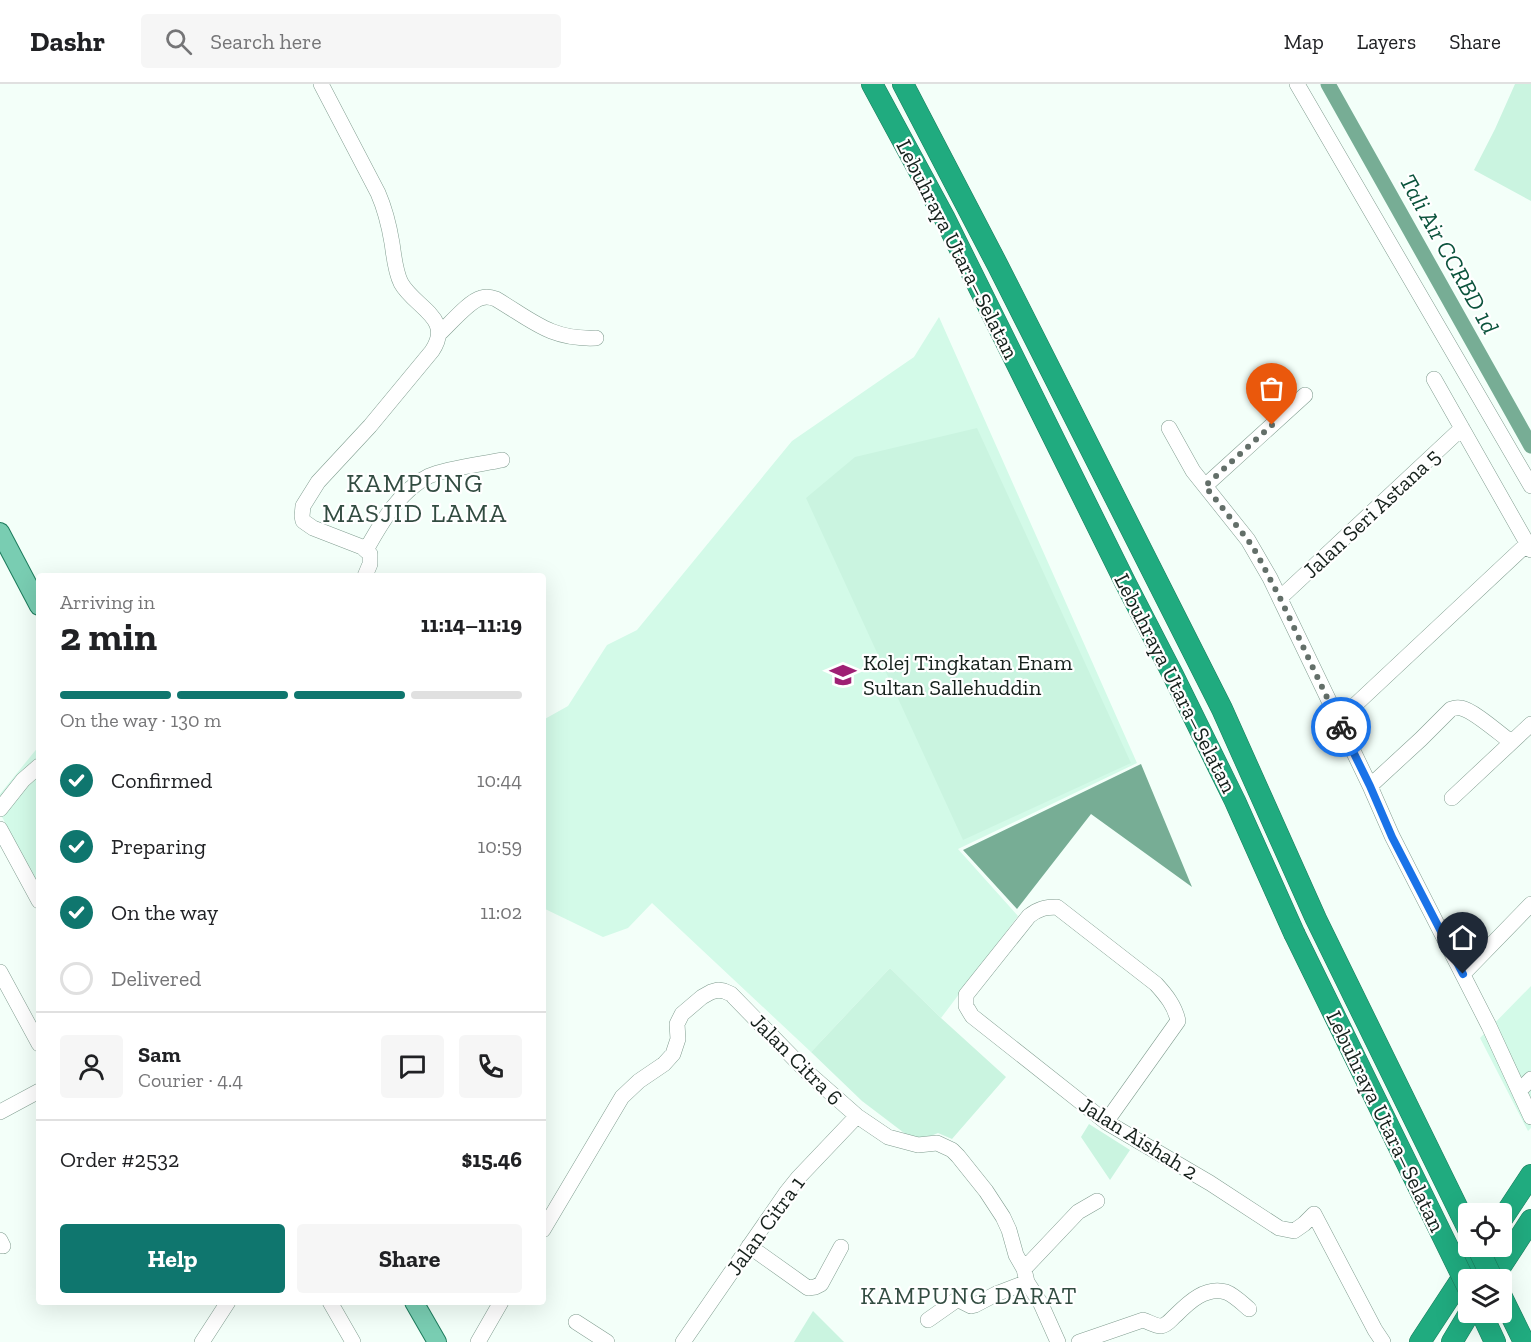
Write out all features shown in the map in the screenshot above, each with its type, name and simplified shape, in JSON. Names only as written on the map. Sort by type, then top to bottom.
[{"type":"highway","name":"Lebuhraya Utara–Selatan","points":[[872,84],[944,217],[1173,675],[1235,801],[1294,933],[1459,1269]]},
{"type":"highway","name":"Lebuhraya Utara–Selatan","points":[[903,84],[998,266],[1222,709],[1316,919],[1458,1209]]},
{"type":"highway","points":[[1512,1204],[1531,1175]]},
{"type":"highway","points":[[1499,1269],[1531,1220]]},
{"type":"highway","points":[[1420,1342],[1476,1257]]},
{"type":"highway","points":[[1512,1317],[1524,1342]]},
{"type":"highway","points":[[1452,1342],[1463,1323]]},
{"type":"highway","points":[[1486,1323],[1495,1342]]},
{"type":"main road","points":[[0,532],[36,600]]},
{"type":"main road","points":[[416,1305],[436,1342]]},
{"type":"street","points":[[321,84],[381,201],[389,227],[399,278],[403,286],[439,327],[437,343],[432,351],[370,426],[318,482],[303,506],[302,516],[307,524],[356,544],[370,554],[370,564],[366,573]]},
{"type":"street","points":[[1297,84],[1531,486]]},
{"type":"street","points":[[439,334],[471,304],[482,297],[489,297],[553,332],[581,339],[596,338]]},
{"type":"street","points":[[1338,721],[1529,547],[1434,379]]},
{"type":"street","points":[[1205,486],[1305,395]]},
{"type":"street","points":[[1169,428],[1193,471],[1257,554],[1370,786],[1392,837],[1489,1026],[1531,1117]]},
{"type":"street","name":"Jalan Seri Astana 5","points":[[1280,598],[1462,428]]},
{"type":"street","points":[[366,550],[393,507],[406,493],[427,477],[444,471],[502,460]]},
{"type":"street","points":[[1370,786],[1451,710],[1458,707],[1473,714],[1511,742]]},
{"type":"street","points":[[1452,798],[1531,724]]},
{"type":"street","points":[[0,809],[23,780],[36,769]]},
{"type":"street","points":[[0,829],[36,895]]},
{"type":"street","points":[[1463,974],[1531,904]]},
{"type":"street","name":"Jalan Aishah 2","points":[[1106,1122],[1178,1021],[1165,993],[1057,907],[1047,907],[1029,916],[966,995],[966,1006],[972,1016],[1106,1122],[1210,1183],[1279,1228],[1294,1231],[1314,1214],[1383,1342]]},
{"type":"street","points":[[0,972],[36,1038]]},
{"type":"street","name":"Jalan Citra 6","points":[[546,1225],[622,1097],[633,1086],[664,1064],[673,1054],[678,1039],[677,1024],[682,1014],[711,992],[724,991],[731,994],[807,1072],[857,1116],[888,1137],[918,1145],[938,1143],[958,1156],[995,1203],[1009,1230],[1016,1256],[1058,1342]]},
{"type":"street","points":[[1519,1091],[1531,1079]]},
{"type":"street","points":[[0,1112],[36,1093]]},
{"type":"street","name":"Jalan Citra 1","points":[[683,1342],[798,1178],[857,1116]]},
{"type":"street","points":[[928,1320],[955,1301],[975,1305],[1025,1275],[1078,1212],[1097,1201]]},
{"type":"street","points":[[749,1246],[808,1288],[821,1284],[841,1247]]},
{"type":"street","points":[[1079,1342],[1143,1320],[1157,1326],[1164,1325],[1201,1294],[1214,1291],[1232,1295],[1249,1309]]},
{"type":"street","points":[[202,1342],[226,1305]]},
{"type":"street","points":[[332,1305],[353,1342]]},
{"type":"street","points":[[478,1342],[499,1305]]},
{"type":"street","points":[[576,1322],[607,1342]]},
{"type":"shaded area","points":[[1515,84],[1531,84],[1531,201],[1474,170]]},
{"type":"shaded area","name":"Kolej Tingkatan Enam Sultan Sallehuddin","points":[[939,317],[1137,763],[958,849],[1018,916],[941,1018],[890,968],[811,1052],[652,903],[628,928],[603,937],[546,909],[546,718],[568,706],[607,645],[637,630],[792,441],[914,357]]},
{"type":"shaded area","points":[[977,428],[1131,763],[963,840],[806,498],[855,457]]},
{"type":"shaded area","points":[[36,750],[36,882],[0,813],[0,794]]},
{"type":"shaded area","points":[[1141,764],[1192,887],[1091,814],[1017,909],[963,850]]},
{"type":"shaded area","points":[[890,968],[1006,1077],[952,1139],[938,1133],[916,1142],[862,1101],[811,1052]]},
{"type":"shaded area","points":[[1531,986],[1531,1128],[1528,1131],[1480,1038]]},
{"type":"shaded area","points":[[1089,1124],[1130,1150],[1110,1180],[1081,1137]]},
{"type":"shaded area","points":[[813,1311],[844,1342],[794,1342]]},
{"type":"waterway","name":"Tali Air CCRBD 1d","points":[[1328,84],[1531,446]]},
{"type":"way so far","points":[[1272,425],[1205,486],[1257,554],[1341,727]]},
{"type":"place","name":"Kolej Tingkatan Enam Sultan Sallehuddin","points":[[843,675]]},
{"type":"district","name":"KAMPUNG MASJID LAMA","points":[[415,498]]},
{"type":"district","name":"KAMPUNG DARAT","points":[[969,1296]]},
{"type":"route","points":[[1341,727],[1392,837],[1463,974]]}]
